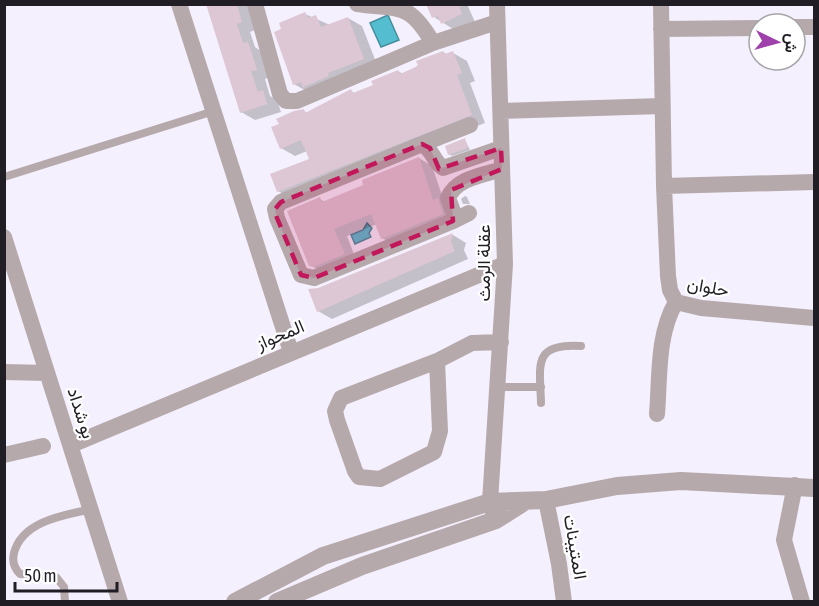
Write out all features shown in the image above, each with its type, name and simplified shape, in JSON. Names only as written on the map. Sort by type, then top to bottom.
[{"type":"street","points":[[179,4],[291,352]]},
{"type":"street","points":[[255,4],[280,94],[286,101],[297,101],[433,43],[497,22]]},
{"type":"street","points":[[357,4],[410,12],[419,20],[433,43]]},
{"type":"street","name":"عقلة الرمث","points":[[496,520],[490,502],[505,264],[497,4]]},
{"type":"street","name":"حلوان","points":[[661,4],[664,186],[670,290],[676,302],[690,306],[814,318]]},
{"type":"street","points":[[661,29],[747,28]]},
{"type":"street","points":[[502,111],[662,106]]},
{"type":"street","points":[[469,213],[314,278],[306,278],[300,275],[275,209],[281,202],[470,125]]},
{"type":"street","points":[[422,144],[430,148],[436,163],[443,168],[501,148]]},
{"type":"street","points":[[453,220],[454,214],[448,198],[451,190],[462,182],[502,169]]},
{"type":"street","points":[[664,186],[814,182]]},
{"type":"street","name":"بو شداد","points":[[4,237],[93,508],[120,602]]},
{"type":"street","name":"المحواز","points":[[71,446],[505,264]]},
{"type":"street","points":[[657,414],[664,332],[676,302]]},
{"type":"street","points":[[437,361],[440,431],[434,452],[380,479],[359,477],[337,420],[337,404],[347,394],[437,361],[472,343],[501,342]]},
{"type":"street","points":[[4,372],[48,374]]},
{"type":"street","points":[[4,455],[43,446]]},
{"type":"street","points":[[235,602],[322,556],[490,502],[537,500],[617,486],[681,482],[795,485],[814,488]]},
{"type":"street","points":[[795,485],[784,540],[802,602]]},
{"type":"street","points":[[277,602],[362,566],[496,520],[537,500]]},
{"type":"street","name":"المتيبنات","points":[[537,500],[564,602]]},
{"type":"lane","points":[[4,177],[214,111]]},
{"type":"lane","points":[[541,403],[541,359],[547,351],[556,346],[581,346]]},
{"type":"lane","points":[[498,387],[541,387]]},
{"type":"lane","points":[[65,602],[64,588],[56,577],[20,574],[14,564],[14,552],[28,530],[93,508]]},
{"type":"highlighted area","points":[[422,144],[430,148],[439,169],[501,148],[502,169],[451,190],[453,221],[314,278],[301,275],[277,218],[275,209],[281,202]]},
{"type":"water","points":[[388,15],[399,40],[381,47],[370,23]]},
{"type":"water","points":[[367,223],[372,228],[369,233],[371,237],[355,244],[351,235],[363,230]]},
{"type":"building","points":[[206,4],[237,4],[242,22],[237,24],[243,43],[248,42],[257,70],[251,71],[258,92],[263,90],[267,104],[240,113]]},
{"type":"building","points":[[426,4],[465,5],[459,7],[462,14],[441,24],[438,16],[432,18]]},
{"type":"building","points":[[305,12],[308,18],[316,15],[321,27],[348,17],[364,59],[328,73],[329,76],[303,87],[301,82],[293,85],[274,32],[281,29],[279,23]]},
{"type":"building","points":[[443,51],[445,54],[453,51],[462,73],[457,75],[472,115],[277,192],[270,174],[309,159],[301,140],[280,149],[271,127],[279,124],[276,119],[294,111],[304,109],[305,113],[351,89],[353,93],[373,85],[371,81],[398,70],[400,74],[418,66],[416,61]]},
{"type":"building","points":[[465,138],[468,148],[448,155],[445,146]]},
{"type":"building","points":[[419,157],[433,200],[438,198],[443,214],[381,239],[371,214],[334,229],[345,254],[313,267],[309,266],[287,211],[320,197],[322,202],[363,185],[362,180]]},
{"type":"building","points":[[453,233],[451,242],[455,251],[317,312],[308,289],[318,288]]}]
